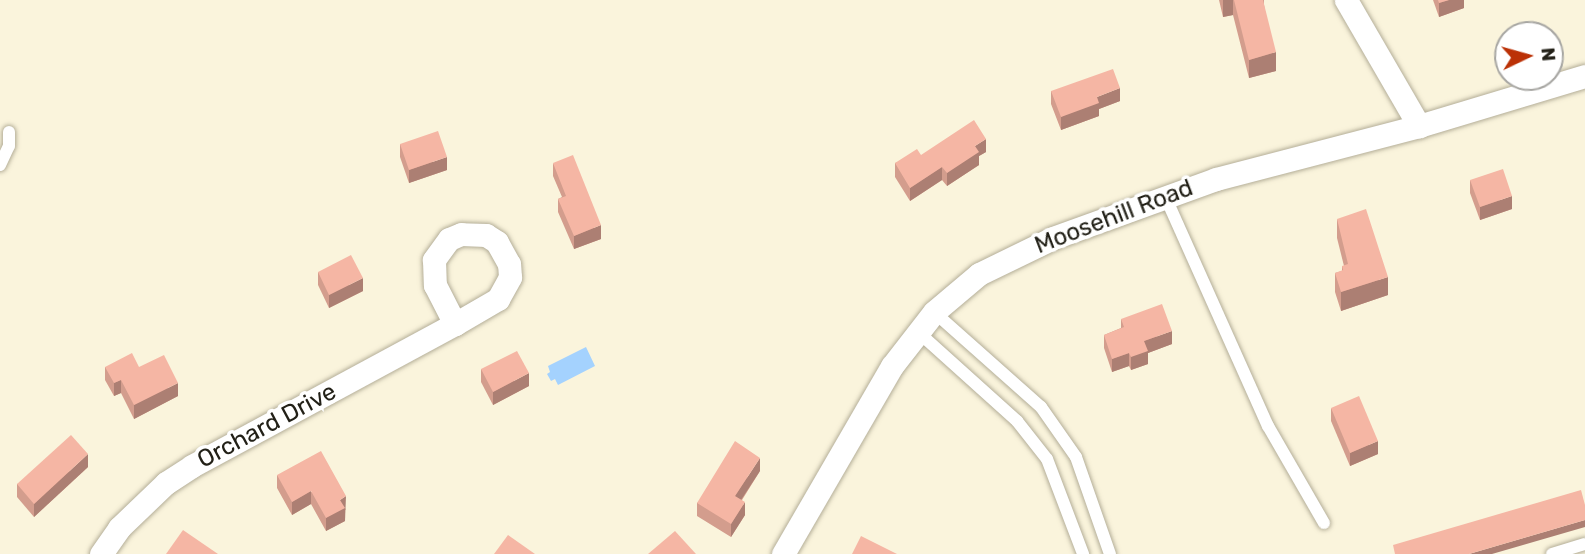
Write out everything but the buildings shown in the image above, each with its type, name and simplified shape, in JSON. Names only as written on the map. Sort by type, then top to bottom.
[{"type":"street","points":[[1346,0],[1419,126]]},
{"type":"street","name":"Moosehill Road","points":[[783,554],[879,386],[917,331],[963,284],[1001,261],[1053,238],[1235,174],[1419,126],[1585,76]]},
{"type":"street","name":"Orchard Drive","points":[[101,554],[119,528],[166,483],[454,324]]},
{"type":"lane","points":[[0,165],[9,146],[9,132]]},
{"type":"lane","points":[[1166,197],[1268,426],[1324,523]]},
{"type":"lane","points":[[934,312],[1041,407],[1076,457],[1110,554]]},
{"type":"lane","points":[[917,331],[1017,421],[1047,459],[1083,554]]},
{"type":"lane","points":[[1552,554],[1585,544]]},
{"type":"water","points":[[586,347],[595,366],[558,385],[555,379],[551,381],[547,374],[550,372],[548,366]]}]
